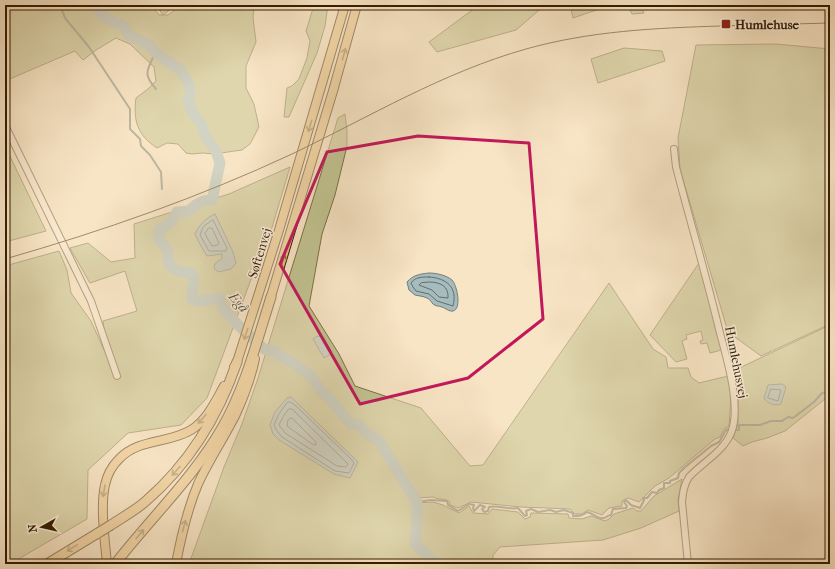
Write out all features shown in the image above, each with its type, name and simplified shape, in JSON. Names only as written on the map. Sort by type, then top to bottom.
[{"type":"highway","points":[[115,564],[187,478],[212,445],[231,411],[250,371],[271,297]]},
{"type":"highway","points":[[47,564],[111,525],[146,501],[177,470],[195,448],[215,414],[231,380],[237,362]]},
{"type":"main road","name":"Søftenvej","points":[[107,564],[103,497],[107,478],[113,465],[125,454],[140,445],[182,434],[198,424],[211,409],[237,362],[315,111],[345,5]]},
{"type":"main road","name":"Søftenvej","points":[[271,297],[333,91],[357,5]]},
{"type":"main road","points":[[176,564],[190,504],[206,467],[236,414],[250,371]]},
{"type":"street","points":[[5,125],[91,301],[117,376]]},
{"type":"street","name":"Humlehusvej","points":[[674,149],[676,167],[711,295],[730,374],[735,412],[732,432],[726,444],[695,470],[686,483],[682,493],[688,564]]},
{"type":"highlighted area","points":[[418,136],[529,143],[543,319],[468,378],[360,404],[280,264],[327,152]]},
{"type":"green space","points":[[5,5],[151,5],[159,15],[168,15],[182,5],[254,5],[253,17],[256,42],[246,66],[246,88],[254,104],[259,127],[250,144],[242,150],[214,154],[192,154],[186,153],[178,144],[167,143],[157,148],[145,138],[141,132],[135,113],[136,98],[156,81],[154,67],[130,44],[116,38],[83,60],[75,51],[5,81]]},
{"type":"green space","points":[[156,5],[176,5],[163,15]]},
{"type":"green space","points":[[314,5],[328,5],[325,26],[317,53],[289,117],[284,117],[287,88],[292,86],[299,79],[307,58],[310,41],[306,31]]},
{"type":"green space","points":[[479,5],[545,5],[516,30],[437,52],[429,42]]},
{"type":"green space","points":[[570,5],[611,5],[573,18]]},
{"type":"green space","points":[[628,5],[640,5],[644,13],[632,14]]},
{"type":"green space","points":[[776,44],[830,49],[830,324],[761,356],[728,332],[680,169],[678,138],[696,45]]},
{"type":"green space","points":[[624,48],[662,51],[665,61],[598,83],[591,59]]},
{"type":"green space","points":[[345,114],[347,146],[335,195],[322,234],[309,306],[339,354],[355,386],[421,408],[470,466],[483,465],[609,283],[653,349],[666,357],[668,368],[688,368],[691,377],[699,383],[728,376],[731,396],[729,426],[724,429],[720,437],[715,439],[669,478],[655,486],[639,502],[628,498],[622,501],[622,506],[609,508],[602,515],[588,510],[582,514],[575,514],[570,509],[521,507],[471,502],[458,508],[450,505],[449,501],[433,497],[418,498],[381,441],[370,432],[364,430],[360,424],[352,421],[321,389],[315,377],[283,354],[282,360],[312,380],[348,424],[358,427],[365,435],[374,440],[400,477],[415,503],[433,502],[459,513],[469,506],[473,513],[488,514],[492,509],[518,512],[525,519],[530,517],[531,513],[568,514],[569,518],[582,519],[591,516],[605,521],[614,514],[633,508],[637,511],[641,511],[654,496],[682,479],[678,500],[679,511],[641,528],[603,540],[500,547],[493,555],[493,564],[189,564],[258,378],[338,118]]},
{"type":"green space","points":[[5,146],[46,231],[5,242]]},
{"type":"green space","points":[[290,167],[259,271],[253,274],[207,398],[181,425],[128,433],[88,470],[87,519],[10,564],[6,564],[5,266],[59,251],[67,270],[71,293],[91,321],[108,359],[103,321],[137,311],[125,271],[90,283],[70,248],[88,243],[111,262],[135,258],[134,224],[229,194]]},
{"type":"green space","points":[[699,263],[722,349],[710,353],[707,343],[701,344],[700,341],[703,340],[701,331],[686,335],[687,339],[682,341],[687,359],[676,362],[650,335]]},
{"type":"green space","points":[[830,325],[830,395],[785,431],[743,446],[733,438],[738,424],[738,396],[733,371]]},
{"type":"water","points":[[215,214],[233,252],[236,263],[231,269],[218,272],[214,268],[215,264],[222,258],[222,254],[207,256],[195,234],[203,222]]},
{"type":"water","points":[[435,273],[452,280],[456,287],[458,297],[456,309],[450,311],[435,305],[428,298],[415,295],[409,290],[407,282],[409,280],[417,275]]},
{"type":"water","points":[[317,336],[323,337],[331,351],[331,354],[324,358],[313,339]]},
{"type":"water","points":[[782,384],[786,387],[781,404],[774,405],[767,402],[764,398],[768,385]]},
{"type":"water","points":[[291,397],[358,462],[350,478],[334,474],[279,440],[273,434],[270,425],[275,412],[287,398]]},
{"type":"waterway","points":[[60,5],[65,18],[89,47],[130,109],[130,129],[140,139],[141,146],[150,155],[161,172],[162,189]]},
{"type":"waterway","name":"Egå","points":[[95,5],[106,18],[122,25],[129,35],[148,44],[155,52],[180,69],[190,88],[190,96],[188,100],[193,113],[202,125],[205,135],[216,151],[220,163],[212,200],[199,203],[189,211],[177,212],[170,223],[159,230],[158,237],[168,251],[169,264],[174,269],[191,273],[193,276],[194,282],[192,299],[202,301],[218,298],[222,307],[238,325],[264,349],[274,351],[279,356],[290,361],[311,376],[321,391],[331,400],[350,423],[360,426],[365,432],[379,441],[417,502],[415,543],[433,561],[441,564]]},
{"type":"waterway","points":[[155,52],[149,67],[148,75],[151,83],[156,89]]},
{"type":"waterway","points":[[737,430],[739,430],[739,425],[760,425],[771,421],[782,421],[788,417],[793,418],[814,402],[822,393],[827,392],[826,389],[830,385]]},
{"type":"waterway","points":[[417,502],[431,500],[447,501],[448,505],[458,511],[469,504],[474,505],[474,511],[480,505],[485,507],[482,509],[484,512],[488,511],[489,507],[518,508],[525,516],[527,515],[526,511],[531,509],[538,512],[550,510],[556,512],[564,510],[573,513],[573,516],[580,516],[587,512],[600,518],[604,518],[611,515],[613,509],[626,508],[627,506],[624,502],[626,500],[631,505],[640,508],[644,500],[643,498],[647,498],[652,492],[657,493],[659,490],[664,488],[664,483],[670,483],[670,481],[678,478],[679,473],[684,468],[711,446],[719,442],[726,430],[729,429]]},
{"type":"tram line","points":[[5,259],[115,225],[222,185],[292,154],[436,83],[466,70],[526,49],[598,34],[647,29],[830,23]]},
{"type":"place","name":"Humlehuse","points":[[726,24]]}]
